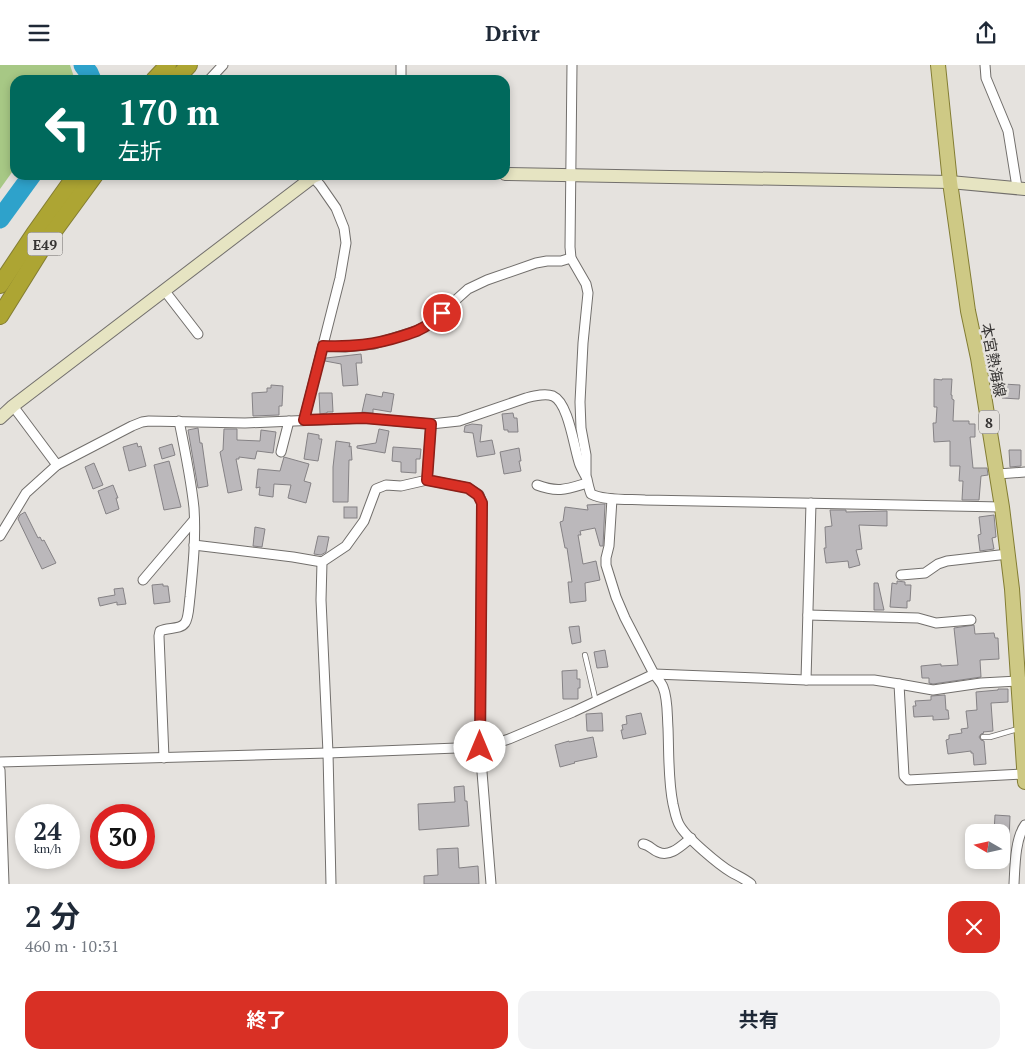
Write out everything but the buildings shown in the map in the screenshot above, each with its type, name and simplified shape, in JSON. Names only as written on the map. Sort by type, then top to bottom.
[{"type":"highway","points":[[159,75],[168,65]]},
{"type":"highway","points":[[180,75],[189,65]]},
{"type":"highway","name":"E49","points":[[0,285],[72,180]]},
{"type":"highway","name":"E49","points":[[0,316],[46,242],[91,180]]},
{"type":"main road","name":"本宮熱海線","points":[[938,65],[950,182],[968,311],[998,475],[1008,554],[1025,782]]},
{"type":"street","points":[[214,75],[223,65]]},
{"type":"street","points":[[572,65],[570,247],[571,258],[586,284],[588,293],[580,402],[580,428],[586,455],[587,481]]},
{"type":"street","points":[[510,174],[950,182],[1021,188],[1008,131],[986,77],[985,65]]},
{"type":"street","points":[[0,418],[13,406],[309,180]]},
{"type":"street","points":[[304,420],[345,253],[345,236],[342,222],[336,209],[317,180]]},
{"type":"street","points":[[323,346],[345,347],[374,344],[416,331],[430,324],[468,289],[487,280],[536,263],[561,261],[571,258]]},
{"type":"street","points":[[164,290],[198,334]]},
{"type":"street","points":[[0,536],[26,493],[57,465],[142,422],[245,423],[364,418],[431,424],[459,421],[536,395],[553,396],[560,402],[568,419],[580,464],[591,494],[595,496],[612,499],[1002,507]]},
{"type":"street","points":[[13,406],[57,465]]},
{"type":"street","points":[[164,758],[159,636],[160,631],[181,627],[187,620],[194,545],[194,520],[188,467],[179,421]]},
{"type":"street","points":[[281,452],[289,421]]},
{"type":"street","points":[[427,480],[431,424]]},
{"type":"street","points":[[998,475],[1025,472]]},
{"type":"street","points":[[194,545],[322,562],[346,546],[364,521],[376,489],[386,485],[400,486],[427,480],[468,488],[478,495],[482,503],[480,747],[490,884]]},
{"type":"street","points":[[537,485],[549,490],[566,490],[587,481]]},
{"type":"street","points":[[612,499],[606,565],[625,618],[654,674],[663,687],[666,699],[671,792],[676,818],[680,827],[715,860],[751,884]]},
{"type":"street","points":[[806,680],[811,503]]},
{"type":"street","points":[[143,580],[194,520]]},
{"type":"street","points":[[901,575],[925,573],[938,564],[947,561],[1008,554]]},
{"type":"street","points":[[322,562],[321,600],[328,753],[330,884]]},
{"type":"street","points":[[808,615],[918,618],[936,623],[971,619]]},
{"type":"street","points":[[0,762],[480,747],[509,739],[596,702],[654,674],[806,680],[874,680],[933,690],[981,683],[1018,681]]},
{"type":"street","points":[[899,684],[904,776],[908,780],[1024,774]]},
{"type":"street","points":[[0,770],[4,884]]},
{"type":"street","points":[[1014,884],[1018,844],[1025,825]]},
{"type":"street","points":[[643,845],[649,845],[658,852],[666,854],[679,848],[691,838]]},
{"type":"lane","points":[[585,655],[596,702]]},
{"type":"lane","points":[[983,737],[990,737],[1021,728]]},
{"type":"green space","points":[[0,65],[70,65],[73,75],[10,75],[10,175],[0,189]]},
{"type":"waterway","points":[[83,65],[90,75]]},
{"type":"waterway","points":[[0,219],[28,180]]},
{"type":"route","points":[[442,313],[430,324],[416,331],[374,344],[345,347],[323,346],[304,420],[364,418],[431,424],[427,480],[468,488],[478,495],[482,503],[480,747]]}]
